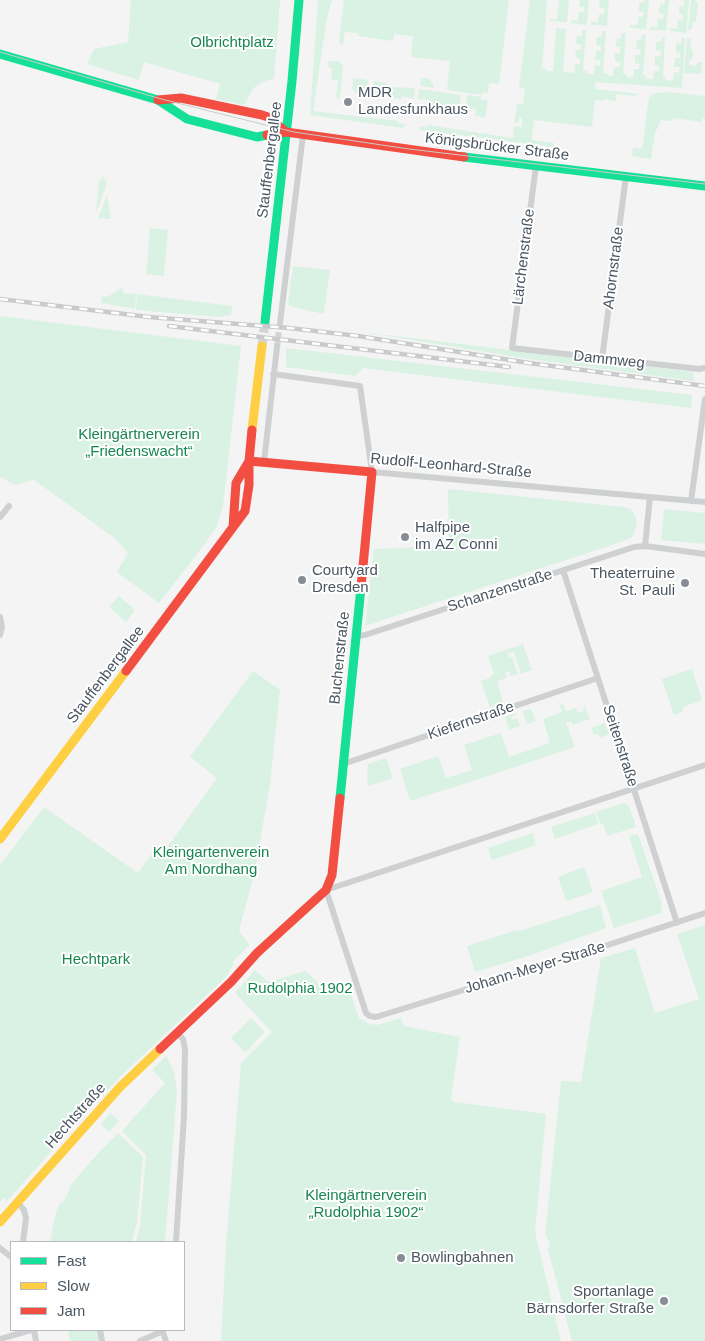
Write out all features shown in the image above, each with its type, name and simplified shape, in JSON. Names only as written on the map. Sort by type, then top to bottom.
[{"type":"main road","name":"Stauffenbergallee","points":[[265,322],[299,0]]},
{"type":"main road","name":"Königsbrücker Straße","points":[[0,54],[158,100],[187,119],[253,136],[261,137],[286,132],[536,166],[705,186]]},
{"type":"main road","name":"Königsbrücker Straße","points":[[158,100],[181,98],[262,115],[268,117],[286,132]]},
{"type":"main road","name":"Stauffenbergallee","points":[[0,839],[233,527],[236,484],[249,461],[262,346]]},
{"type":"main road","name":"Rudolf-Leonhard-Straße","points":[[249,461],[372,472]]},
{"type":"main road","name":"Buchenstraße","points":[[326,890],[332,875],[372,472]]},
{"type":"main road","name":"Hechtstraße","points":[[0,1222],[120,1087],[231,982],[252,958],[326,890]]},
{"type":"street","name":"Stauffenbergallee","points":[[280,323],[303,135]]},
{"type":"street","name":"Lärchenstraße","points":[[512,348],[536,166]]},
{"type":"street","name":"Ahornstraße","points":[[602,359],[626,176]]},
{"type":"street","points":[[264,462],[277,347]]},
{"type":"street","name":"Dammweg","points":[[512,348],[602,359],[699,369],[705,368]]},
{"type":"street","name":"Buchenstraße","points":[[273,374],[360,386],[372,472]]},
{"type":"street","points":[[691,501],[705,399]]},
{"type":"street","name":"Rudolf-Leonhard-Straße","points":[[372,472],[705,502]]},
{"type":"street","points":[[645,546],[650,497]]},
{"type":"street","points":[[0,517],[9,506]]},
{"type":"street","name":"Schanzenstraße","points":[[356,636],[365,635],[634,547],[645,546],[705,554]]},
{"type":"street","name":"Seitenstraße","points":[[563,570],[677,923]]},
{"type":"street","points":[[0,635],[2,627],[1,618]]},
{"type":"street","name":"Kiefernstraße","points":[[343,764],[598,678]]},
{"type":"street","points":[[326,890],[705,765]]},
{"type":"street","name":"Johann-Meyer-Straße","points":[[326,890],[366,1013],[376,1017],[568,958],[705,913]]},
{"type":"street","points":[[176,1241],[186,1049],[183,1039],[177,1033]]},
{"type":"street","points":[[17,1202],[24,1210],[26,1218],[23,1241]]},
{"type":"street","points":[[0,1248],[10,1256]]},
{"type":"street","points":[[0,1339],[28,1331]]},
{"type":"street","points":[[140,1341],[160,1331]]},
{"type":"green space","name":"Olbrichtplatz","points":[[131,0],[280,0],[274,79],[256,86],[244,105],[216,99],[220,84],[144,62],[139,80],[87,64],[94,49],[128,42]]},
{"type":"green space","points":[[318,0],[332,0],[327,18],[313,111],[398,121],[398,123],[405,124],[404,128],[310,115]]},
{"type":"green space","points":[[344,0],[509,0],[499,84],[489,83],[488,93],[482,93],[482,95],[447,90],[450,61],[411,57],[413,36],[394,34],[393,41],[358,36],[358,33],[345,32],[343,45],[341,44],[339,41]]},
{"type":"green space","points":[[530,0],[547,0],[542,68],[546,69],[546,71],[553,71],[556,28],[566,29],[563,72],[574,73],[575,64],[580,64],[580,59],[575,58],[576,50],[581,50],[581,45],[576,44],[577,35],[582,36],[582,30],[586,30],[583,70],[587,71],[587,74],[594,74],[595,65],[600,66],[600,60],[595,60],[596,51],[601,51],[601,46],[596,45],[597,37],[602,37],[602,31],[606,31],[603,73],[613,76],[614,67],[619,67],[620,62],[615,61],[615,53],[620,53],[621,47],[616,47],[617,38],[621,39],[622,33],[626,33],[623,74],[633,78],[634,69],[639,69],[640,64],[635,63],[635,55],[640,55],[641,50],[636,49],[637,40],[641,40],[642,35],[646,35],[643,75],[646,76],[646,79],[653,79],[654,71],[659,71],[659,66],[655,65],[655,56],[660,57],[661,51],[656,51],[656,42],[661,42],[662,37],[665,37],[663,77],[666,77],[666,80],[673,81],[674,72],[679,73],[680,67],[674,67],[675,58],[680,58],[680,53],[676,52],[676,43],[681,44],[682,38],[685,38],[682,88],[595,82],[595,89],[639,94],[635,96],[616,94],[616,101],[595,100],[592,127],[534,120],[532,140],[554,143],[554,147],[419,130],[420,126],[427,127],[428,125],[513,138],[514,126],[522,127],[522,118],[519,118],[518,123],[514,123],[517,104],[523,104],[525,88],[519,87]]},
{"type":"green space","points":[[559,0],[569,0],[567,22],[550,21],[550,19],[557,19]]},
{"type":"green space","points":[[580,0],[589,0],[587,25],[571,23],[571,20],[578,21],[579,12],[584,12],[584,7],[579,6]]},
{"type":"green space","points":[[600,0],[609,0],[607,26],[591,25],[591,22],[598,22],[599,14],[604,14],[604,8],[599,8]]},
{"type":"green space","points":[[645,0],[649,0],[646,29],[630,28],[630,25],[638,25],[638,17],[643,17],[644,12],[639,11],[639,2],[644,3]]},
{"type":"green space","points":[[665,0],[669,0],[666,31],[650,30],[650,27],[657,27],[658,19],[663,19],[664,14],[659,13],[660,4],[664,5]]},
{"type":"green space","points":[[680,0],[689,0],[686,33],[670,31],[670,28],[677,29],[678,20],[683,20],[683,15],[679,14],[679,6],[684,6],[685,1]]},
{"type":"green space","points":[[691,0],[695,0],[698,4],[696,21],[693,23],[691,30],[688,30]]},
{"type":"green space","points":[[687,38],[691,38],[690,47],[693,51],[689,65],[695,66],[702,62],[701,74],[684,73]]},
{"type":"green space","points":[[329,61],[339,61],[343,65],[340,98],[336,98],[338,80],[331,79],[332,68],[328,67]]},
{"type":"green space","points":[[353,78],[368,80],[367,92],[365,94],[356,93],[352,89]]},
{"type":"green space","points":[[421,78],[428,78],[434,85],[433,88],[420,86]]},
{"type":"green space","points":[[374,81],[387,83],[385,97],[375,95],[372,92]]},
{"type":"green space","points":[[391,87],[415,88],[414,99],[402,96],[401,99],[389,98]]},
{"type":"green space","points":[[419,89],[461,95],[460,105],[458,107],[449,105],[448,113],[430,110],[431,100],[418,99]]},
{"type":"green space","points":[[668,92],[705,96],[705,119],[702,118],[702,122],[673,118],[672,121],[661,120],[655,133],[651,159],[632,156],[633,148],[642,149],[649,97],[656,93]]},
{"type":"green space","points":[[467,95],[481,97],[481,100],[488,100],[485,118],[475,116],[476,109],[468,108],[466,105]]},
{"type":"green space","points":[[103,175],[107,184],[96,213],[99,180],[102,180]]},
{"type":"green space","points":[[107,196],[111,219],[98,218]]},
{"type":"green space","points":[[150,228],[168,230],[164,276],[146,274]]},
{"type":"green space","points":[[293,266],[330,270],[324,314],[292,307],[288,304]]},
{"type":"green space","points":[[123,287],[123,293],[136,294],[135,309],[101,303],[102,296],[107,297]]},
{"type":"green space","points":[[137,294],[232,306],[231,315],[219,317],[136,310]]},
{"type":"green space","name":"Kleingärtnerverein „Friedenswacht“","points":[[0,316],[241,346],[223,506],[217,526],[159,603],[117,572],[128,553],[116,539],[34,480],[15,485],[0,477]]},
{"type":"green space","points":[[362,332],[693,372],[694,381],[529,359]]},
{"type":"green space","points":[[286,348],[692,395],[691,408],[363,368],[355,376],[286,367]]},
{"type":"green space","points":[[448,489],[624,507],[630,509],[635,515],[637,522],[632,537],[627,540],[365,626],[374,549],[449,546]]},
{"type":"green space","points":[[664,509],[705,513],[705,544],[661,540]]},
{"type":"green space","points":[[119,596],[135,610],[126,622],[109,607]]},
{"type":"green space","points":[[523,644],[532,670],[521,674],[514,652],[508,653],[509,658],[512,657],[518,674],[510,676],[509,671],[505,672],[507,678],[497,681],[503,702],[490,707],[481,681],[490,678],[494,674],[488,656]]},
{"type":"green space","points":[[692,669],[702,700],[683,707],[683,712],[674,715],[662,679]]},
{"type":"green space","name":"Hechtpark","points":[[253,671],[280,690],[270,784],[255,870],[239,931],[250,945],[232,962],[234,964],[226,977],[125,1072],[79,1120],[7,1201],[3,1198],[0,1202],[0,865],[44,807],[138,873],[156,848],[163,853],[217,778],[190,757]]},
{"type":"green space","points":[[563,704],[566,711],[576,708],[578,713],[584,711],[583,707],[585,706],[590,719],[572,725],[571,721],[566,723],[575,747],[410,801],[400,769],[438,756],[446,778],[472,770],[464,745],[501,733],[509,757],[550,743],[543,719],[562,712],[560,705]]},
{"type":"green space","points":[[531,709],[536,721],[527,724],[522,711]]},
{"type":"green space","points":[[516,713],[516,715],[511,717],[512,720],[517,718],[520,726],[509,730],[505,717]]},
{"type":"green space","points":[[605,723],[609,734],[600,738],[598,734],[594,735],[591,728]]},
{"type":"green space","points":[[386,758],[393,778],[369,786],[367,780],[368,764]]},
{"type":"green space","points":[[624,803],[629,806],[636,827],[607,836],[596,812]]},
{"type":"green space","points":[[595,813],[598,824],[555,839],[551,827]]},
{"type":"green space","points":[[533,833],[536,845],[492,860],[488,848]]},
{"type":"green space","points":[[638,834],[662,904],[661,913],[614,928],[601,891],[642,877],[629,836]]},
{"type":"green space","points":[[584,867],[593,892],[566,901],[558,877]]},
{"type":"green space","points":[[600,905],[606,928],[528,956],[475,972],[467,946]]},
{"type":"green space","points":[[705,925],[705,1341],[572,1341],[548,1249],[550,1243],[545,1234],[561,1081],[581,1082],[601,958],[635,948],[655,1013],[699,999],[677,934]]},
{"type":"green space","name":"Kleingärtnerverein „Rudolphia 1902“","points":[[255,970],[268,982],[306,971],[327,992],[348,986],[359,1018],[369,1024],[377,1025],[401,1018],[404,1026],[460,1037],[451,1099],[455,1102],[546,1114],[535,1232],[561,1341],[221,1341],[226,1245],[241,1063],[272,1032],[235,993]]},
{"type":"green space","points":[[251,1018],[265,1032],[245,1053],[231,1038]]},
{"type":"green space","points":[[166,1056],[174,1071],[177,1092],[165,1241],[136,1241],[140,1225],[146,1155],[122,1131],[165,1083],[152,1070]]},
{"type":"green space","points":[[110,1113],[119,1121],[109,1132],[101,1124]]},
{"type":"green space","points":[[118,1133],[143,1157],[137,1222],[132,1241],[50,1241],[56,1212],[61,1202],[63,1203],[70,1189],[69,1187]]},
{"type":"green space","points":[[68,1331],[97,1331],[99,1341],[70,1341]]},
{"type":"tunnel","points":[[262,346],[265,322]]},
{"type":"tunnel","points":[[277,347],[280,323]]},
{"type":"tram line","points":[[0,52],[165,100],[294,132],[409,149],[705,184]]},
{"type":"railway","points":[[0,299],[149,317],[289,328],[358,336],[529,363],[705,386]]},
{"type":"railway","points":[[169,326],[509,367]]},
{"type":"traffic: fast","points":[[265,322],[292,81],[299,0]]},
{"type":"traffic: fast","points":[[0,54],[158,100],[187,119],[257,137],[267,135]]},
{"type":"traffic: fast","points":[[464,157],[705,186]]},
{"type":"traffic: fast","points":[[340,798],[361,587]]},
{"type":"traffic: slow","points":[[252,430],[262,346]]},
{"type":"traffic: slow","points":[[0,839],[126,671]]},
{"type":"traffic: slow","points":[[0,1222],[120,1087],[160,1049]]},
{"type":"traffic: jam","points":[[158,100],[181,98],[262,115],[268,117],[286,132]]},
{"type":"traffic: jam","points":[[267,135],[286,132],[464,157]]},
{"type":"traffic: jam","points":[[126,671],[245,511],[249,485],[252,430]]},
{"type":"traffic: jam","points":[[233,527],[236,483],[249,461]]},
{"type":"traffic: jam","points":[[249,461],[372,472],[361,587]]},
{"type":"traffic: jam","points":[[160,1049],[231,982],[257,953],[326,890],[332,875],[340,798]]},
{"type":"place","name":"MDR Landesfunkhaus","points":[[348,102]]},
{"type":"place","name":"Halfpipe im AZ Conni","points":[[405,537]]},
{"type":"place","name":"Courtyard Dresden","points":[[302,580]]},
{"type":"place","name":"Theaterruine St. Pauli","points":[[685,583]]},
{"type":"place","name":"Bowlingbahnen","points":[[401,1258]]},
{"type":"place","name":"Sportanlage Bärnsdorfer Straße","points":[[664,1301]]},
{"type":"park label","name":"Kleingartenverein Am Nordhang","points":[[211,862]]},
{"type":"park label","name":"Rudolphia 1902","points":[[300,989]]}]
